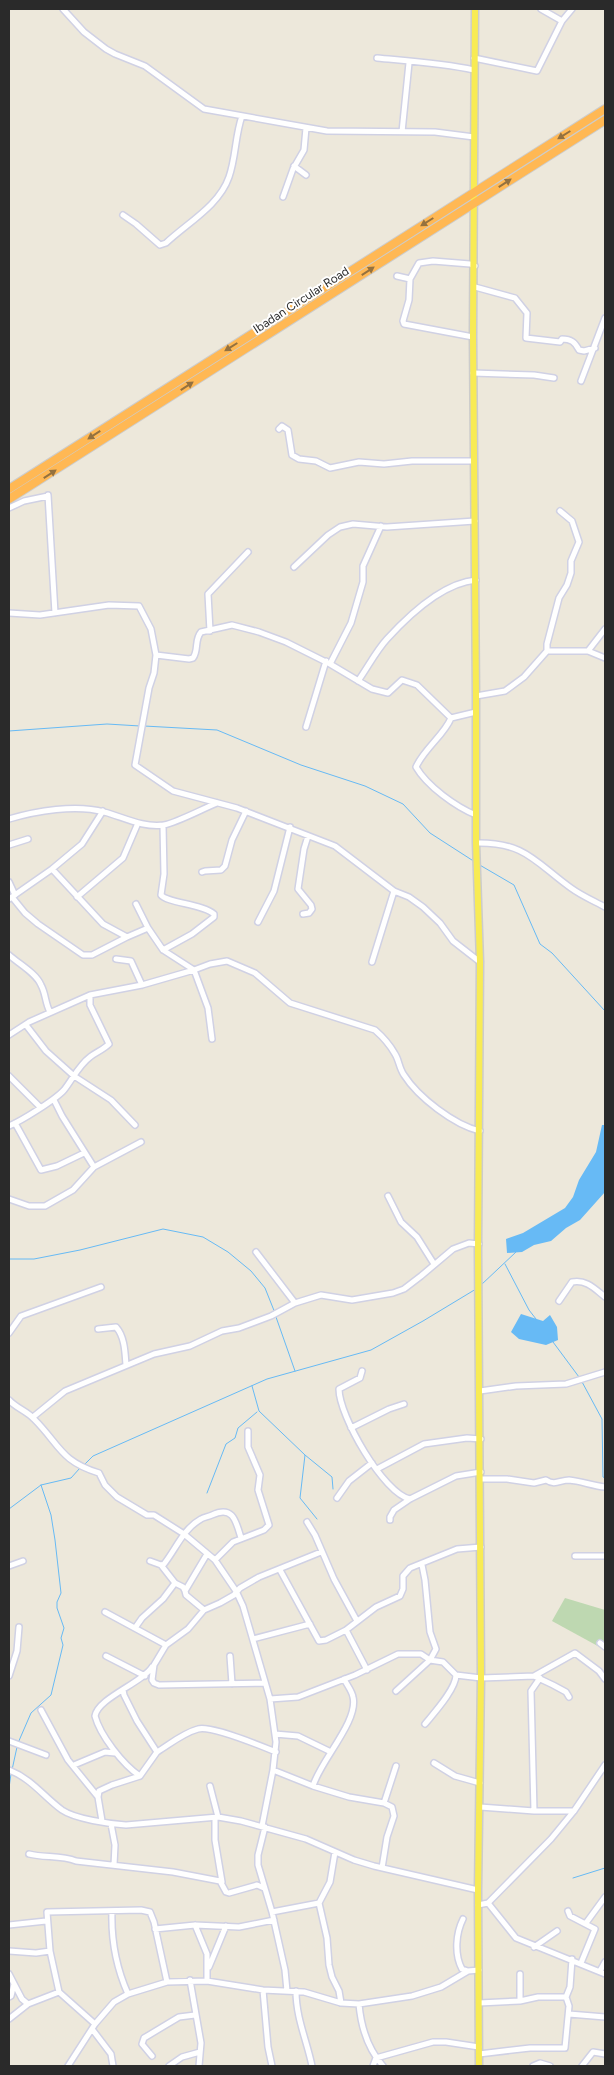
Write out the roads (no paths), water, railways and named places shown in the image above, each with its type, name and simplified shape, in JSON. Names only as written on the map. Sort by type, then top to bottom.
[{"type":"highway","name":"Ibadan Circular Road","points":[[9,488],[605,109]]},
{"type":"highway","name":"Ibadan Circular Road","points":[[9,499],[605,120]]},
{"type":"main road","points":[[475,9],[473,373],[476,521],[476,843],[480,962],[479,1244],[481,1439],[481,1678],[478,1890],[479,2066]]},
{"type":"street","points":[[63,9],[84,32],[106,49],[145,66],[204,109],[306,128],[435,132],[474,137]]},
{"type":"street","points":[[541,9],[562,20]]},
{"type":"street","points":[[474,58],[537,71],[562,20],[572,9]]},
{"type":"street","points":[[377,58],[449,65],[474,70]]},
{"type":"street","points":[[402,132],[409,62]]},
{"type":"street","points":[[123,215],[160,245],[166,244],[220,196],[229,177],[237,131],[242,116]]},
{"type":"street","points":[[283,197],[294,166],[304,150],[306,128]]},
{"type":"street","points":[[294,166],[306,175]]},
{"type":"street","points":[[473,338],[404,324],[403,320],[409,300],[410,279],[419,263],[440,262],[475,266]]},
{"type":"street","points":[[397,276],[410,279]]},
{"type":"street","points":[[474,287],[515,298],[527,313],[526,338],[560,342],[562,339],[569,339],[576,344],[579,350],[584,351],[595,348]]},
{"type":"street","points":[[581,381],[605,318]]},
{"type":"street","points":[[473,373],[534,375],[554,378]]},
{"type":"street","points":[[279,429],[282,426],[288,430],[292,455],[300,459],[316,461],[330,468],[359,462],[384,464],[412,461],[474,461]]},
{"type":"street","points":[[9,508],[24,501],[48,496],[55,613]]},
{"type":"street","points":[[548,651],[547,644],[559,598],[567,586],[571,573],[571,561],[579,542],[572,521],[560,511]]},
{"type":"street","points":[[294,567],[328,535],[340,527],[353,524],[381,526],[476,521]]},
{"type":"street","points":[[306,727],[328,662],[350,623],[363,582],[363,566],[381,526]]},
{"type":"street","points":[[210,631],[208,594],[248,552]]},
{"type":"street","points":[[358,681],[386,640],[435,595],[466,581],[476,580]]},
{"type":"street","points":[[9,613],[40,615],[109,605],[139,606],[151,629],[156,655],[135,765],[173,791],[246,811],[335,846],[394,891],[409,897],[422,907],[440,923],[453,941],[480,962]]},
{"type":"street","points":[[156,655],[193,658],[196,655],[198,635],[201,632],[232,625],[286,642],[328,662],[372,689],[388,694],[402,680],[417,685],[451,718]]},
{"type":"street","points":[[588,651],[605,629]]},
{"type":"street","points":[[476,696],[505,691],[524,677],[548,651],[588,651],[605,658]]},
{"type":"street","points":[[451,718],[476,712]]},
{"type":"street","points":[[451,718],[448,726],[428,748],[416,767],[447,800],[476,815]]},
{"type":"street","points":[[9,818],[40,810],[86,809],[103,811],[138,822],[163,825],[218,803]]},
{"type":"street","points":[[12,897],[52,869],[82,844],[103,811]]},
{"type":"street","points":[[202,872],[221,870],[225,866],[234,835],[246,811]]},
{"type":"street","points":[[77,898],[123,858],[138,822]]},
{"type":"street","points":[[163,825],[164,874],[161,895],[164,898],[184,902],[214,914],[214,917],[192,934],[163,950]]},
{"type":"street","points":[[258,922],[274,891],[290,827]]},
{"type":"street","points":[[303,914],[309,913],[312,910],[311,905],[298,889],[304,848],[308,836]]},
{"type":"street","points":[[9,845],[28,839]]},
{"type":"street","points":[[476,843],[494,842],[532,856],[571,888],[605,907]]},
{"type":"street","points":[[52,869],[103,924],[127,937]]},
{"type":"street","points":[[9,882],[12,897],[24,913],[83,955],[92,955],[148,928]]},
{"type":"street","points":[[372,962],[394,891]]},
{"type":"street","points":[[136,904],[148,928],[163,950],[194,970],[208,1008],[212,1040]]},
{"type":"street","points":[[9,955],[41,985],[46,1005],[50,1012]]},
{"type":"street","points":[[116,959],[132,961],[142,985]]},
{"type":"street","points":[[9,1035],[50,1012],[90,995],[142,985],[210,964],[227,962],[255,973],[290,1003],[375,1030],[385,1039],[395,1054],[404,1076],[420,1095],[462,1124],[480,1131]]},
{"type":"street","points":[[9,1126],[54,1100],[63,1092],[90,1057],[102,1051],[109,1044],[90,1005],[90,995]]},
{"type":"street","points":[[26,1025],[46,1051],[74,1076],[111,1100],[135,1125]]},
{"type":"street","points":[[9,1076],[40,1107]]},
{"type":"street","points":[[54,1100],[94,1167]]},
{"type":"street","points":[[15,1123],[40,1170],[51,1168],[84,1153]]},
{"type":"street","points":[[9,1199],[29,1206],[46,1206],[73,1190],[94,1167],[142,1142]]},
{"type":"street","points":[[388,1196],[401,1222],[417,1237],[434,1264]]},
{"type":"street","points":[[33,1417],[65,1391],[154,1354],[190,1346],[222,1331],[238,1328],[271,1316],[295,1303],[320,1295],[352,1300],[393,1293],[404,1289],[453,1249],[468,1244],[479,1244]]},
{"type":"street","points":[[256,1252],[295,1303]]},
{"type":"street","points":[[558,1300],[572,1282],[578,1280],[594,1287],[605,1297]]},
{"type":"street","points":[[9,1334],[21,1316],[101,1287]]},
{"type":"street","points":[[98,1329],[116,1327],[119,1330],[124,1343],[126,1366]]},
{"type":"street","points":[[362,1371],[360,1378],[350,1382],[338,1391],[345,1416],[372,1464],[397,1494],[410,1499]]},
{"type":"street","points":[[480,1390],[566,1384],[605,1372]]},
{"type":"street","points":[[9,1400],[33,1417],[65,1457],[99,1474],[105,1485],[117,1497],[148,1515],[154,1515],[184,1534],[215,1560],[236,1591],[248,1617],[270,1699],[275,1734],[276,1752],[258,1855],[258,1865],[274,1920],[285,1970],[287,1991]]},
{"type":"street","points":[[351,1428],[389,1409],[404,1404]]},
{"type":"street","points":[[215,1560],[227,1546],[241,1538],[264,1530],[269,1525],[258,1490],[260,1478],[248,1447],[248,1431]]},
{"type":"street","points":[[377,1469],[424,1444],[467,1438],[481,1439]]},
{"type":"street","points":[[337,1498],[349,1481],[372,1464]]},
{"type":"street","points":[[390,1520],[394,1510],[410,1499],[456,1476],[481,1472]]},
{"type":"street","points":[[481,1479],[507,1479],[534,1483],[546,1480],[550,1483],[560,1483],[566,1480],[605,1487]]},
{"type":"street","points":[[161,1566],[167,1561],[184,1534],[203,1518],[225,1511],[234,1518],[241,1538]]},
{"type":"street","points":[[307,1522],[315,1535],[334,1580],[357,1621]]},
{"type":"street","points":[[280,1570],[319,1641],[326,1640],[346,1630],[376,1607],[400,1596],[405,1572],[457,1549],[481,1546]]},
{"type":"street","points":[[140,1776],[115,1753],[95,1716],[99,1707],[145,1676],[166,1645],[188,1629],[204,1610],[220,1604],[234,1595],[236,1591],[259,1577],[321,1552]]},
{"type":"street","points":[[185,1591],[207,1554]]},
{"type":"street","points":[[575,1556],[605,1556]]},
{"type":"street","points":[[9,1566],[23,1561]]},
{"type":"street","points":[[150,1561],[161,1566],[175,1583],[183,1587],[186,1595],[204,1610]]},
{"type":"street","points":[[396,1691],[430,1660],[436,1645],[430,1632],[422,1565]]},
{"type":"street","points":[[135,1628],[175,1583]]},
{"type":"street","points":[[105,1612],[166,1645]]},
{"type":"street","points":[[253,1639],[310,1624]]},
{"type":"street","points":[[9,1676],[17,1652],[19,1626]]},
{"type":"street","points":[[346,1630],[367,1670]]},
{"type":"street","points":[[600,1643],[605,1647]]},
{"type":"street","points":[[534,1811],[531,1691],[537,1677],[575,1653],[599,1671],[605,1679]]},
{"type":"street","points":[[270,1699],[298,1697],[367,1670],[398,1654],[422,1654],[430,1660],[443,1662],[456,1675],[481,1678],[537,1677],[566,1692],[569,1697]]},
{"type":"street","points":[[106,1656],[145,1676]]},
{"type":"street","points":[[230,1656],[232,1684]]},
{"type":"street","points":[[154,1665],[152,1680],[159,1685],[265,1683]]},
{"type":"street","points":[[425,1724],[449,1692],[456,1679],[456,1675]]},
{"type":"street","points":[[313,1786],[346,1728],[354,1698],[344,1679]]},
{"type":"street","points":[[123,1690],[137,1721],[157,1752]]},
{"type":"street","points":[[41,1710],[66,1757],[98,1797]]},
{"type":"street","points":[[102,1821],[98,1797],[99,1791],[140,1776],[157,1752],[199,1728],[218,1731],[276,1752]]},
{"type":"street","points":[[275,1734],[298,1736],[331,1752]]},
{"type":"street","points":[[9,1741],[46,1755]]},
{"type":"street","points":[[74,1765],[105,1752],[115,1753]]},
{"type":"street","points":[[434,1763],[465,1780],[480,1783]]},
{"type":"street","points":[[478,1905],[488,1903],[551,1839],[574,1811],[605,1765]]},
{"type":"street","points":[[384,1803],[396,1766]]},
{"type":"street","points":[[9,1770],[37,1786],[64,1812],[111,1824],[126,1825],[216,1818],[263,1826],[306,1839],[354,1860],[478,1890]]},
{"type":"street","points":[[273,1770],[313,1786],[348,1797],[384,1803],[392,1807],[394,1816],[387,1836],[382,1868]]},
{"type":"street","points":[[210,1786],[216,1818],[215,1840],[222,1882],[226,1892],[229,1893],[257,1885],[264,1888]]},
{"type":"street","points":[[480,1807],[534,1811],[574,1811]]},
{"type":"street","points":[[111,1824],[115,1845],[114,1865]]},
{"type":"street","points":[[335,1852],[330,1882],[319,1903],[327,1938],[328,1965],[339,1991],[341,2003]]},
{"type":"street","points":[[29,1854],[46,1857],[67,1857],[76,1860],[194,1876],[222,1882]]},
{"type":"street","points":[[586,1923],[605,1897]]},
{"type":"street","points":[[272,1912],[319,1903]]},
{"type":"street","points":[[488,1903],[512,1934],[534,1947],[572,1959],[602,1973],[605,1962]]},
{"type":"street","points":[[112,1911],[115,1957],[128,1994]]},
{"type":"street","points":[[568,1911],[570,1916],[595,1929],[580,1963]]},
{"type":"street","points":[[112,2066],[111,2054],[93,2026],[59,1992],[50,1951],[46,1921],[47,1912],[150,1912],[167,1982]]},
{"type":"street","points":[[463,1919],[458,1930],[457,1945],[460,1966],[468,1971],[479,1970]]},
{"type":"street","points":[[155,1929],[195,1925],[239,1927],[274,1920]]},
{"type":"street","points":[[9,1925],[46,1921]]},
{"type":"street","points":[[195,1925],[198,1937],[207,1954],[207,1981]]},
{"type":"street","points":[[208,1969],[226,1926]]},
{"type":"street","points":[[534,1947],[557,1931]]},
{"type":"street","points":[[9,1951],[36,1953],[50,1951]]},
{"type":"street","points":[[376,2058],[433,2042],[446,2042],[479,2051],[565,2048],[569,2014],[566,1997],[570,1987],[572,1959]]},
{"type":"street","points":[[68,2066],[93,2026],[114,2002],[128,1994],[167,1982],[207,1981],[263,1990],[296,1991],[341,2003],[359,2004],[412,1996],[441,1987],[468,1971]]},
{"type":"street","points":[[9,1974],[22,1999],[28,2004]]},
{"type":"street","points":[[520,1974],[520,2001]]},
{"type":"street","points":[[190,1980],[201,2043],[199,2066]]},
{"type":"street","points":[[9,1997],[12,1996],[14,1983]]},
{"type":"street","points":[[263,1990],[268,2047],[272,2066]]},
{"type":"street","points":[[296,1991],[298,2018],[306,2036],[312,2066]]},
{"type":"street","points":[[9,2019],[28,2004],[59,1992]]},
{"type":"street","points":[[479,2003],[520,2001],[538,1997],[566,1997]]},
{"type":"street","points":[[359,2004],[364,2028],[376,2058],[383,2066]]},
{"type":"street","points":[[569,2014],[605,2017]]},
{"type":"street","points":[[152,2056],[142,2044],[144,2038],[179,2017],[195,2015]]},
{"type":"street","points":[[169,2066],[182,2057],[200,2052]]},
{"type":"street","points":[[582,2066],[593,2052],[605,2054]]},
{"type":"street","points":[[373,2066],[376,2058]]},
{"type":"street","points":[[534,2066],[540,2063],[550,2066]]},
{"type":"water","points":[[602,1125],[605,1125],[605,1192],[580,1220],[566,1228],[551,1241],[534,1245],[522,1252],[507,1253],[506,1239],[523,1233],[565,1208],[573,1197],[579,1180],[596,1152]]},
{"type":"water","points":[[521,1314],[543,1321],[550,1315],[557,1327],[558,1340],[546,1345],[519,1339],[511,1332]]},
{"type":"waterway","points":[[9,731],[107,724],[140,726]]},
{"type":"waterway","points":[[144,726],[217,730],[301,765],[365,786],[403,804],[430,833],[475,862]]},
{"type":"waterway","points":[[478,864],[514,885],[540,944],[552,953],[605,1011]]},
{"type":"waterway","points":[[9,1259],[34,1259],[80,1250],[163,1229],[203,1237],[228,1252],[251,1271],[265,1288],[275,1313]]},
{"type":"waterway","points":[[481,1285],[516,1252]]},
{"type":"waterway","points":[[505,1264],[529,1310],[536,1319]]},
{"type":"waterway","points":[[83,1466],[93,1456],[267,1379],[371,1350],[476,1289]]},
{"type":"waterway","points":[[276,1317],[295,1371]]},
{"type":"waterway","points":[[553,1342],[579,1377]]},
{"type":"waterway","points":[[581,1380],[602,1419],[603,1477],[605,1478]]},
{"type":"waterway","points":[[252,1386],[259,1411],[305,1455],[300,1498],[317,1519]]},
{"type":"waterway","points":[[207,1493],[226,1444],[235,1438],[238,1428],[257,1412]]},
{"type":"waterway","points":[[305,1455],[332,1477],[333,1489]]},
{"type":"waterway","points":[[9,1509],[41,1485],[71,1478],[80,1468]]},
{"type":"waterway","points":[[18,1743],[31,1713],[51,1695],[63,1645],[61,1638],[64,1628],[57,1608],[57,1602],[61,1593],[55,1540],[51,1515],[41,1485]]},
{"type":"waterway","points":[[12,1770],[17,1747]]},
{"type":"waterway","points":[[9,1788],[11,1774]]},
{"type":"waterway","points":[[573,1878],[605,1868]]}]
